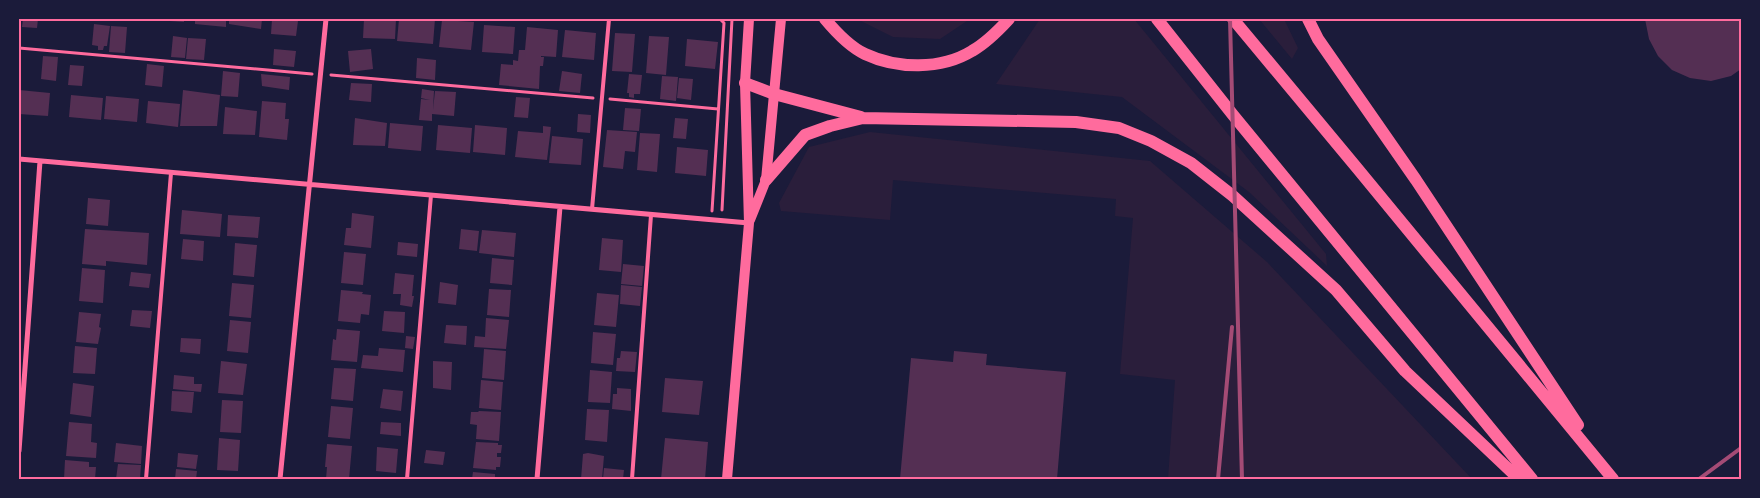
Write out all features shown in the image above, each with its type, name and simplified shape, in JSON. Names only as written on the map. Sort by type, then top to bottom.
[{"type":"highway","points":[[825,19],[863,53],[886,62],[918,66],[946,62],[971,52],[994,35],[1009,19]]},
{"type":"highway","points":[[1156,19],[1532,479]]},
{"type":"highway","points":[[1233,19],[1614,479]]},
{"type":"highway","points":[[1308,19],[1318,39],[1416,180],[1614,479]]},
{"type":"highway","points":[[744,83],[774,94],[863,118],[1076,122],[1119,128],[1151,141],[1191,163],[1233,196],[1336,290],[1405,371],[1519,479]]},
{"type":"highway","points":[[766,180],[805,135],[830,126],[863,118]]},
{"type":"main road","points":[[727,479],[749,223],[744,83],[749,19]]},
{"type":"main road","points":[[749,223],[766,180],[781,19]]},
{"type":"street","points":[[280,479],[326,19]]},
{"type":"street","points":[[19,159],[749,223]]},
{"type":"street","points":[[19,451],[40,161]]},
{"type":"street","points":[[537,479],[560,207]]},
{"type":"lane","points":[[592,210],[609,19]]},
{"type":"lane","points":[[146,479],[171,173]]},
{"type":"lane","points":[[407,479],[431,195]]},
{"type":"lane","points":[[632,479],[651,215]]},
{"type":"path","points":[[711,220],[724,23],[720,19]]},
{"type":"path","points":[[721,221],[732,19]]},
{"type":"path","points":[[19,48],[718,109]]},
{"type":"shaded area","points":[[857,19],[970,19],[940,39],[893,37]]},
{"type":"shaded area","points":[[1040,19],[1134,19],[1326,254],[1327,266],[1249,192],[1122,97],[996,84]]},
{"type":"shaded area","points":[[1259,19],[1284,19],[1298,48],[1292,59]]},
{"type":"shaded area","points":[[870,132],[1150,161],[1267,262],[1472,479],[1168,479],[1175,380],[1120,374],[1133,218],[1115,216],[1116,199],[893,180],[890,220],[781,211],[779,203],[809,147]]},
{"type":"building","points":[[23,19],[38,19],[37,28],[22,27]]},
{"type":"building","points":[[184,19],[184,22],[155,20]]},
{"type":"building","points":[[195,19],[226,19],[226,27],[195,24]]},
{"type":"building","points":[[229,19],[262,19],[261,29],[229,24]]},
{"type":"building","points":[[272,19],[296,19],[298,21],[296,36],[271,34]]},
{"type":"building","points":[[364,19],[396,19],[395,39],[363,38]]},
{"type":"building","points":[[399,19],[435,19],[433,44],[397,41]]},
{"type":"building","points":[[1645,19],[1741,19],[1741,69],[1731,76],[1711,81],[1690,78],[1672,70],[1658,56],[1649,39]]},
{"type":"building","points":[[442,20],[474,22],[471,50],[439,47]]},
{"type":"building","points":[[94,24],[110,26],[107,46],[104,46],[103,50],[98,50],[98,46],[92,45]]},
{"type":"building","points":[[484,25],[515,27],[513,54],[482,52]]},
{"type":"building","points":[[111,26],[127,27],[125,53],[109,52]]},
{"type":"building","points":[[527,27],[558,30],[556,57],[541,56],[544,57],[543,66],[540,66],[539,89],[499,85],[501,64],[513,65],[513,60],[518,61],[519,50],[525,50]]},
{"type":"building","points":[[565,30],[596,33],[594,60],[562,57]]},
{"type":"building","points":[[615,33],[635,34],[632,72],[612,71]]},
{"type":"building","points":[[173,36],[187,38],[185,58],[171,57]]},
{"type":"building","points":[[649,36],[669,37],[666,75],[646,73]]},
{"type":"building","points":[[188,38],[206,39],[204,60],[186,59]]},
{"type":"building","points":[[687,39],[718,42],[715,69],[685,66]]},
{"type":"building","points":[[274,49],[296,51],[294,67],[273,65]]},
{"type":"building","points":[[371,49],[373,69],[350,72],[348,51]]},
{"type":"building","points":[[43,56],[58,57],[56,81],[41,79]]},
{"type":"building","points":[[417,58],[436,60],[435,80],[416,78]]},
{"type":"building","points":[[147,64],[164,66],[162,87],[145,85]]},
{"type":"building","points":[[70,65],[84,66],[82,86],[68,85]]},
{"type":"building","points":[[223,71],[240,73],[238,97],[221,96]]},
{"type":"building","points":[[562,71],[582,74],[580,93],[559,91]]},
{"type":"building","points":[[261,74],[290,77],[289,90],[262,86]]},
{"type":"building","points":[[629,74],[642,75],[640,94],[634,94],[634,98],[629,97],[629,93],[627,93]]},
{"type":"building","points":[[662,76],[678,77],[676,101],[660,99]]},
{"type":"building","points":[[679,78],[693,79],[691,100],[677,98]]},
{"type":"building","points":[[351,83],[372,84],[371,102],[349,100]]},
{"type":"building","points":[[422,89],[434,91],[433,110],[435,91],[456,92],[454,116],[432,114],[432,121],[419,120],[421,99],[430,100],[421,98]]},
{"type":"building","points":[[19,90],[50,93],[48,116],[19,114]]},
{"type":"building","points":[[183,90],[220,95],[217,126],[180,126]]},
{"type":"building","points":[[71,95],[103,98],[101,120],[69,117]]},
{"type":"building","points":[[106,96],[139,99],[137,122],[104,119]]},
{"type":"building","points":[[516,97],[530,98],[528,118],[514,117]]},
{"type":"building","points":[[148,101],[180,104],[178,127],[146,123]]},
{"type":"building","points":[[262,101],[286,103],[285,119],[289,119],[287,140],[259,137]]},
{"type":"building","points":[[225,107],[257,111],[255,135],[223,134]]},
{"type":"building","points":[[625,108],[641,109],[639,131],[623,130]]},
{"type":"building","points":[[578,114],[591,115],[590,133],[577,132]]},
{"type":"building","points":[[355,118],[387,123],[385,146],[353,145]]},
{"type":"building","points":[[675,118],[688,119],[686,139],[673,138]]},
{"type":"building","points":[[390,123],[423,126],[421,151],[388,148]]},
{"type":"building","points":[[438,125],[472,128],[470,153],[436,150]]},
{"type":"building","points":[[475,125],[507,128],[505,155],[473,152]]},
{"type":"building","points":[[543,126],[551,127],[547,160],[515,157],[518,131],[543,133]]},
{"type":"building","points":[[607,130],[637,132],[635,152],[625,151],[623,169],[603,167]]},
{"type":"building","points":[[640,133],[660,134],[657,172],[637,170]]},
{"type":"building","points":[[552,136],[583,139],[581,165],[549,163]]},
{"type":"building","points":[[677,147],[708,150],[706,176],[675,173]]},
{"type":"building","points":[[88,198],[110,200],[108,226],[86,224]]},
{"type":"building","points":[[182,210],[222,214],[220,237],[180,234]]},
{"type":"building","points":[[352,213],[374,216],[371,248],[344,245],[346,228],[351,228]]},
{"type":"building","points":[[228,215],[260,217],[258,238],[227,236]]},
{"type":"building","points":[[85,229],[149,233],[147,265],[106,261],[106,266],[82,264]]},
{"type":"building","points":[[461,229],[479,231],[477,251],[459,249]]},
{"type":"building","points":[[482,230],[516,233],[514,257],[479,253]]},
{"type":"building","points":[[602,238],[623,240],[621,272],[599,270]]},
{"type":"building","points":[[183,239],[204,241],[203,261],[181,259]]},
{"type":"building","points":[[398,242],[418,244],[417,257],[397,255]]},
{"type":"building","points":[[235,243],[257,245],[254,277],[233,275]]},
{"type":"building","points":[[344,252],[366,254],[363,285],[341,283]]},
{"type":"building","points":[[492,258],[514,260],[512,285],[490,283]]},
{"type":"building","points":[[623,264],[644,266],[642,286],[621,284]]},
{"type":"building","points":[[82,268],[105,270],[103,303],[79,301]]},
{"type":"building","points":[[131,272],[151,274],[149,288],[129,286]]},
{"type":"building","points":[[395,273],[414,275],[412,307],[400,305],[401,294],[393,294]]},
{"type":"building","points":[[440,282],[458,285],[456,305],[438,303]]},
{"type":"building","points":[[232,283],[254,285],[251,318],[229,316]]},
{"type":"building","points":[[621,285],[642,287],[640,306],[620,304]]},
{"type":"building","points":[[489,289],[511,290],[509,317],[487,315]]},
{"type":"building","points":[[341,290],[363,292],[362,294],[371,295],[369,315],[361,314],[360,323],[338,321]]},
{"type":"building","points":[[597,293],[619,295],[616,327],[594,325]]},
{"type":"building","points":[[132,310],[152,311],[150,328],[130,326]]},
{"type":"building","points":[[384,311],[405,312],[404,333],[382,331]]},
{"type":"building","points":[[79,312],[101,314],[98,344],[76,342]]},
{"type":"building","points":[[486,318],[509,320],[506,349],[474,347],[475,336],[485,337]]},
{"type":"building","points":[[230,320],[251,322],[248,353],[227,351]]},
{"type":"building","points":[[446,325],[467,326],[466,345],[444,343]]},
{"type":"building","points":[[337,329],[360,331],[357,362],[331,360],[333,339],[336,340]]},
{"type":"building","points":[[593,332],[616,334],[613,365],[591,363]]},
{"type":"building","points":[[406,336],[415,337],[413,349],[405,348]]},
{"type":"building","points":[[181,338],[201,339],[200,354],[180,352]]},
{"type":"building","points":[[75,346],[97,348],[95,374],[73,373]]},
{"type":"building","points":[[379,348],[405,350],[403,372],[361,368],[363,355],[378,356]]},
{"type":"building","points":[[484,349],[506,351],[504,380],[482,378]]},
{"type":"building","points":[[621,351],[637,352],[635,372],[616,371],[617,358],[620,358]]},
{"type":"building","points":[[954,351],[987,354],[986,365],[1066,372],[1057,479],[900,479],[911,358],[953,362]]},
{"type":"building","points":[[221,361],[247,364],[243,395],[218,393]]},
{"type":"building","points":[[433,361],[452,362],[451,390],[433,388]]},
{"type":"building","points":[[334,368],[356,369],[353,401],[331,399]]},
{"type":"building","points":[[590,370],[612,372],[610,403],[588,402]]},
{"type":"building","points":[[174,375],[194,377],[194,384],[202,384],[201,392],[173,389]]},
{"type":"building","points":[[665,378],[703,381],[699,415],[662,412]]},
{"type":"building","points":[[481,380],[503,382],[501,410],[479,408]]},
{"type":"building","points":[[73,383],[94,386],[91,417],[70,414]]},
{"type":"building","points":[[617,388],[631,389],[631,411],[612,409],[613,394],[617,394]]},
{"type":"building","points":[[383,389],[403,391],[401,411],[380,408]]},
{"type":"building","points":[[172,391],[194,392],[192,413],[171,411]]},
{"type":"building","points":[[222,400],[243,401],[241,433],[220,432]]},
{"type":"building","points":[[331,406],[353,408],[350,439],[328,437]]},
{"type":"building","points":[[587,409],[609,410],[607,442],[585,440]]},
{"type":"building","points":[[471,412],[501,412],[499,441],[476,439],[477,425],[470,424]]},
{"type":"building","points":[[69,422],[92,424],[91,442],[97,443],[96,458],[66,456]]},
{"type":"building","points":[[381,422],[401,423],[401,436],[380,434]]},
{"type":"building","points":[[219,438],[240,440],[238,471],[217,470]]},
{"type":"building","points":[[665,438],[708,442],[705,479],[661,479]]},
{"type":"building","points":[[476,442],[498,443],[498,445],[502,445],[501,453],[497,453],[497,457],[501,457],[500,467],[496,467],[496,470],[473,468]]},
{"type":"building","points":[[116,443],[142,446],[141,464],[114,462]]},
{"type":"building","points":[[327,444],[352,446],[349,479],[326,479]]},
{"type":"building","points":[[377,447],[398,449],[396,473],[376,471]]},
{"type":"building","points":[[426,450],[445,452],[443,465],[424,463]]},
{"type":"building","points":[[178,453],[198,455],[196,469],[177,467]]},
{"type":"building","points":[[583,454],[604,456],[602,479],[581,479]]},
{"type":"building","points":[[65,460],[89,462],[89,467],[96,467],[95,479],[64,479]]},
{"type":"building","points":[[118,464],[141,465],[140,479],[116,479]]},
{"type":"building","points":[[604,468],[624,470],[623,479],[603,479]]},
{"type":"building","points":[[176,469],[197,471],[196,479],[175,479]]},
{"type":"building","points":[[473,472],[495,474],[495,479],[472,479]]},
{"type":"railway","points":[[1230,19],[1242,479]]},
{"type":"railway","points":[[1218,479],[1232,327]]},
{"type":"railway","points":[[1699,479],[1741,448]]}]
